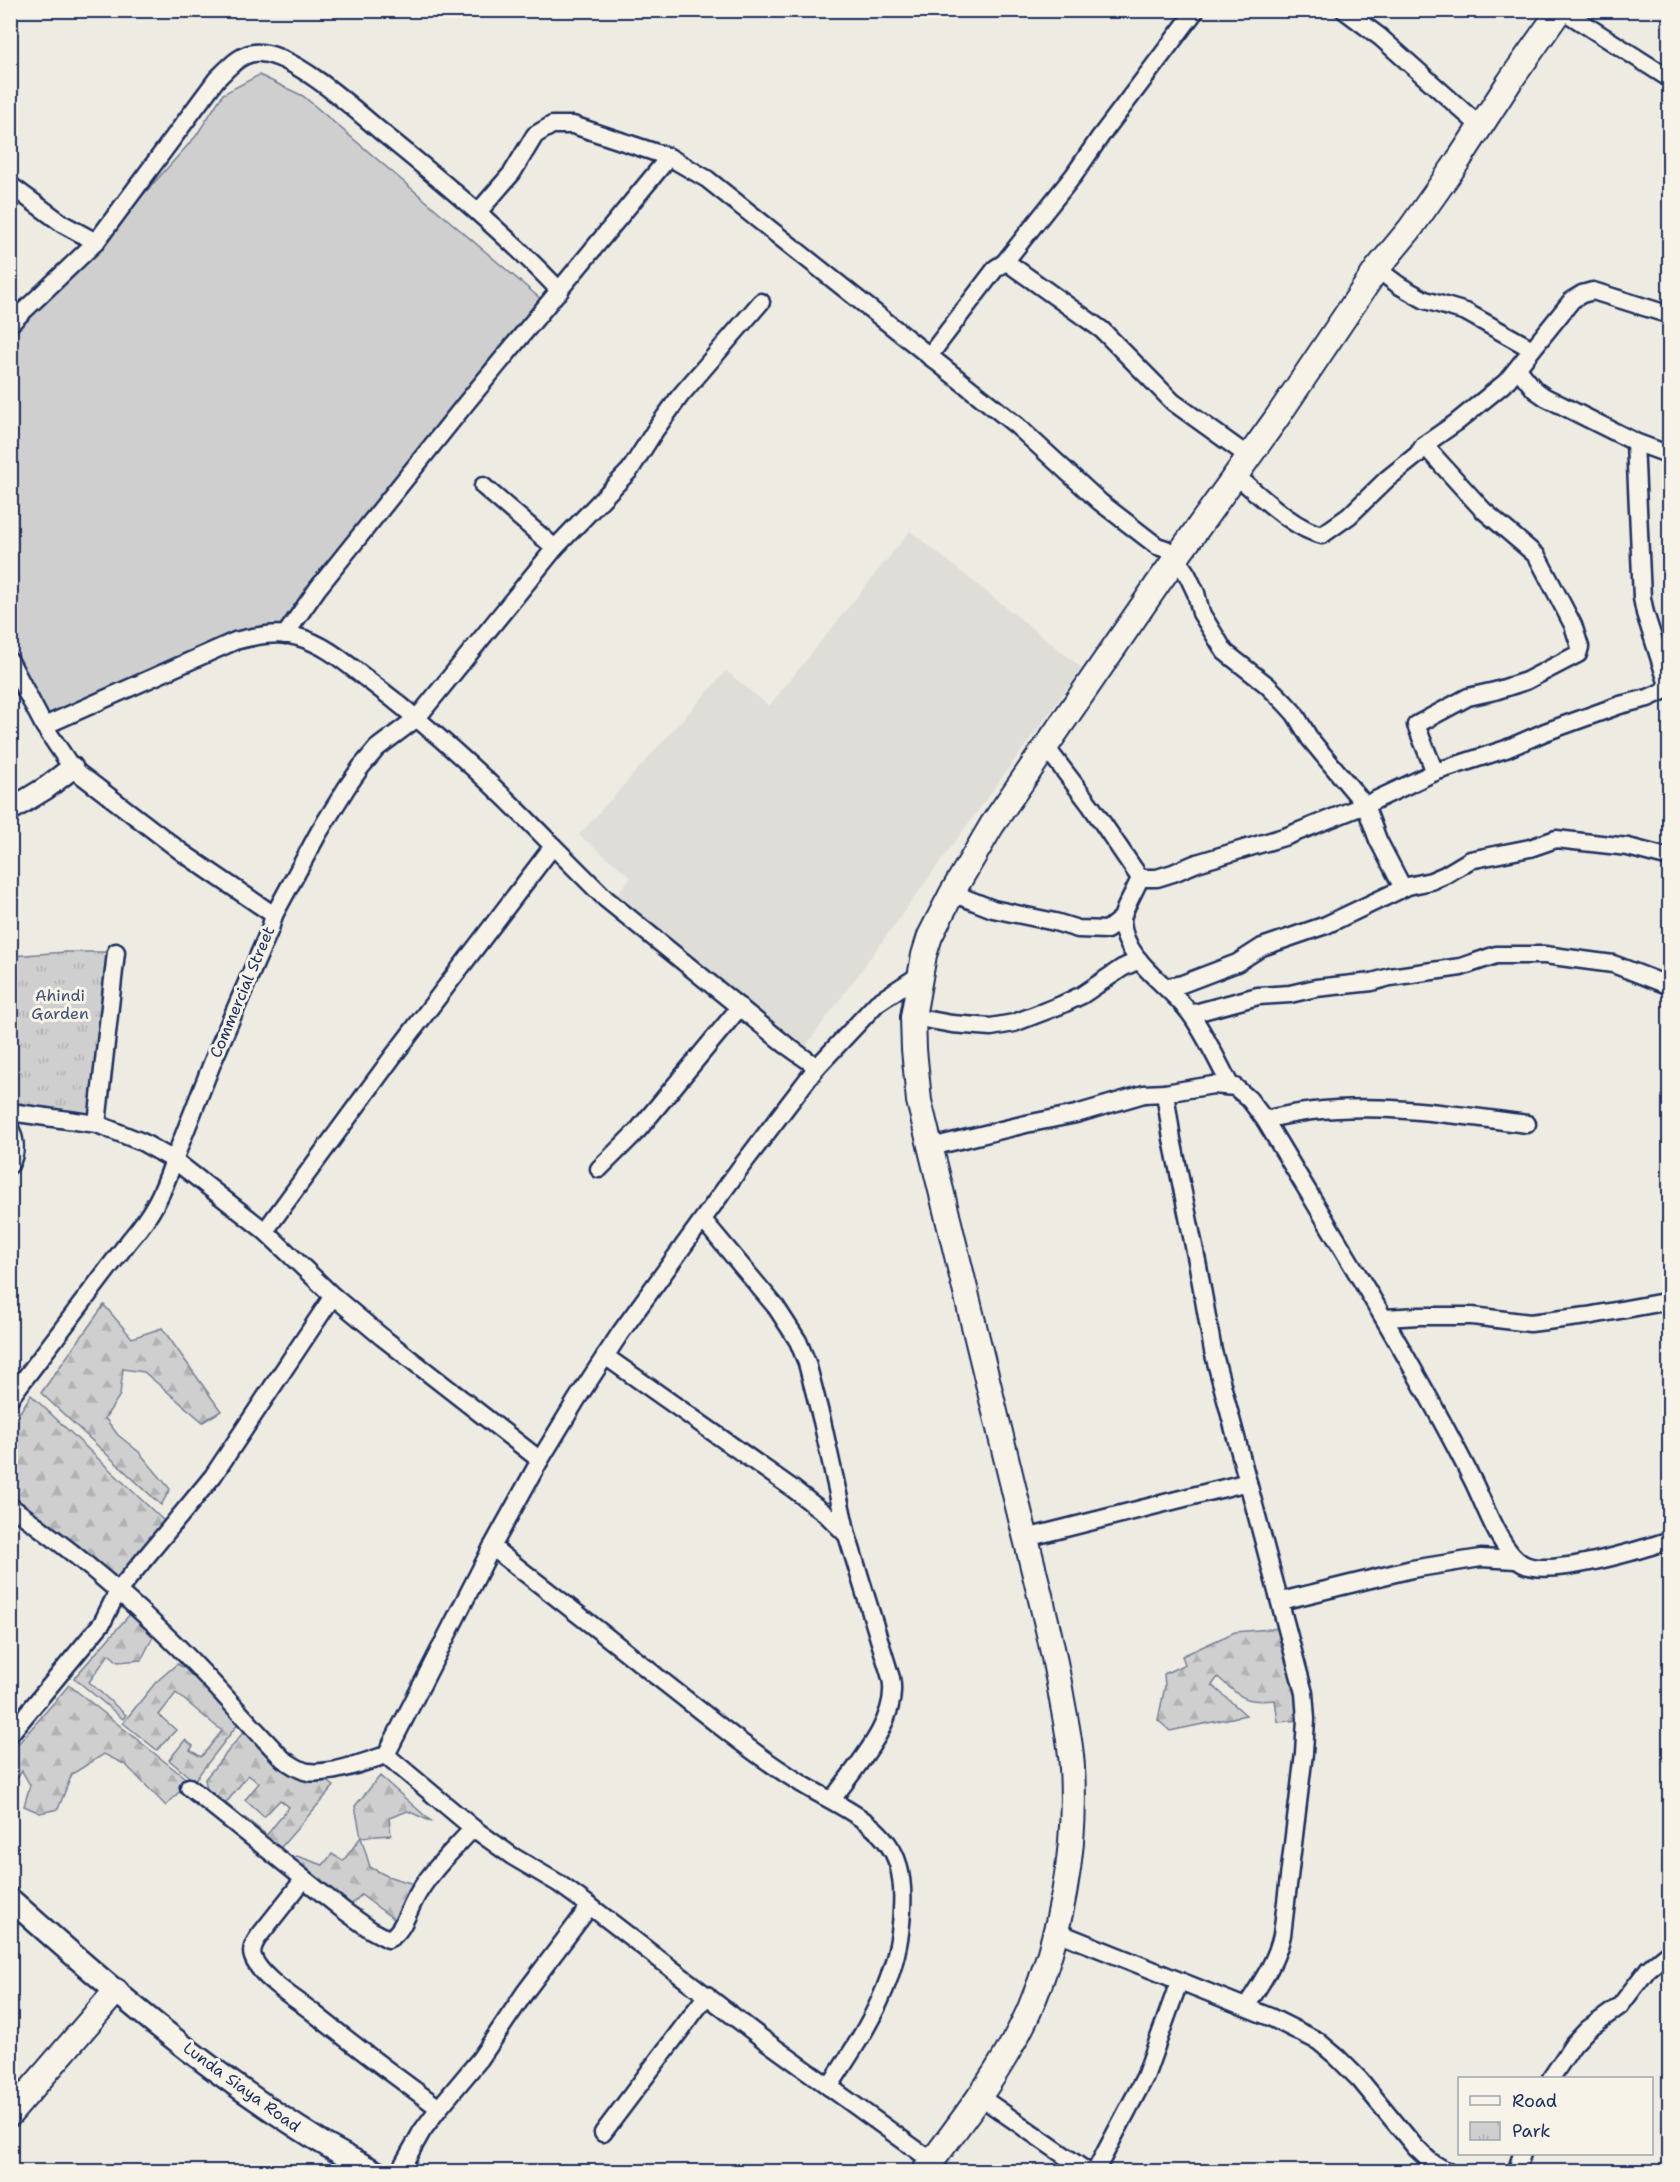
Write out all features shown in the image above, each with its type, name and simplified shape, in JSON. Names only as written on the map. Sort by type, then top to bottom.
[{"type":"highway","points":[[928,2166],[979,2096],[1017,2035],[1029,2010],[1055,1931],[1070,1856],[1072,1766],[1056,1664],[919,1101],[913,1017],[930,936],[992,825],[1377,269],[1410,229],[1481,127],[1522,63],[1561,10]]},
{"type":"highway","points":[[10,2114],[116,1990]]},
{"type":"main road","points":[[10,810],[46,788],[72,768]]},
{"type":"main road","name":"Lunda Siaya Road","points":[[10,1899],[191,2051],[265,2106],[335,2150],[376,2172]]},
{"type":"street","points":[[929,356],[996,268],[1004,263],[1074,175],[1196,10]]},
{"type":"street","points":[[1344,10],[1380,36],[1481,127]]},
{"type":"street","points":[[1561,10],[1670,79]]},
{"type":"street","points":[[10,324],[96,242],[216,80],[248,54],[260,52],[273,55],[291,64],[345,101],[479,211],[560,291]]},
{"type":"street","points":[[479,211],[512,173],[535,135],[552,125],[573,125],[669,157],[707,178],[1016,425],[1100,502],[1177,559],[1196,593],[1201,613],[1225,652],[1267,685],[1285,703],[1365,805],[1378,840],[1403,888]]},
{"type":"street","points":[[285,635],[318,588],[467,402],[669,157]]},
{"type":"street","points":[[10,185],[63,224],[96,242]]},
{"type":"street","points":[[1004,263],[1012,265],[1101,330],[1241,466],[1289,518],[1313,533],[1322,535],[1349,516],[1387,479],[1417,455],[1424,445],[1494,393],[1518,369],[1572,300],[1593,291],[1670,315]]},
{"type":"street","points":[[1377,269],[1400,286],[1425,300],[1466,312],[1532,349]]},
{"type":"street","points":[[274,915],[319,832],[354,777],[377,748],[417,718],[555,548],[630,470],[680,396],[761,302]]},
{"type":"street","points":[[1518,369],[1535,390],[1545,398],[1635,442],[1670,455]]},
{"type":"street","points":[[1140,878],[1157,878],[1197,863],[1287,836],[1365,805],[1435,772],[1506,749],[1545,732],[1620,705],[1648,698],[1669,688],[1642,598],[1635,442]]},
{"type":"street","points":[[1424,445],[1483,510],[1537,556],[1573,625],[1580,647],[1578,654],[1526,681],[1468,697],[1416,725],[1435,772]]},
{"type":"street","points":[[483,486],[555,548]]},
{"type":"street","points":[[44,726],[235,641],[258,635],[285,635],[297,636],[313,642],[335,655],[417,718],[477,770],[606,898],[786,1045],[817,1067]]},
{"type":"street","name":"Commercial Street","points":[[10,661],[44,726],[72,768],[183,853],[274,915],[270,930],[213,1061],[163,1192],[148,1218],[14,1387]]},
{"type":"street","points":[[1046,747],[1091,806],[1140,878]]},
{"type":"street","points":[[1166,987],[1182,984],[1237,963],[1262,947],[1326,925],[1403,888],[1438,878],[1470,860],[1530,848],[1556,839],[1628,847],[1670,858]]},
{"type":"street","points":[[265,1231],[398,1050],[553,846]]},
{"type":"street","points":[[952,893],[993,909],[1078,929],[1107,930],[1122,918],[1140,878]]},
{"type":"street","points":[[1122,918],[1124,933],[1139,960],[1191,1014],[1230,1085]]},
{"type":"street","points":[[97,1124],[116,952]]},
{"type":"street","points":[[1191,1014],[1258,996],[1290,994],[1316,988],[1372,982],[1390,977],[1461,967],[1496,955],[1545,955],[1613,964],[1670,986]]},
{"type":"street","points":[[913,1017],[991,1028],[1014,1023],[1082,995],[1122,968],[1139,960]]},
{"type":"street","points":[[10,1506],[53,1536],[118,1591],[173,1642],[283,1759],[299,1769],[310,1772],[328,1771],[386,1755],[492,1547],[540,1460],[605,1356],[740,1168],[817,1067],[877,1003],[921,974]]},
{"type":"street","points":[[599,1168],[638,1130],[740,1007]]},
{"type":"street","points":[[931,1147],[1076,1114],[1144,1094],[1213,1085],[1235,1087],[1265,1120],[1385,1318],[1467,1468],[1501,1539],[1516,1560]]},
{"type":"street","points":[[1165,1093],[1213,1351],[1304,1693],[1306,1719],[1304,1753],[1283,1926],[1278,1953],[1246,2007]]},
{"type":"street","points":[[1265,1120],[1303,1112],[1379,1108],[1527,1124]]},
{"type":"street","points":[[10,1112],[97,1124],[142,1142],[174,1160],[265,1231],[333,1296],[540,1460]]},
{"type":"street","points":[[10,1128],[15,1147],[10,1165]]},
{"type":"street","points":[[703,1220],[776,1307],[798,1341],[807,1364],[822,1421],[847,1535],[893,1688],[888,1713],[881,1729],[832,1800]]},
{"type":"street","points":[[10,1734],[102,1623],[118,1591],[213,1476],[333,1296]]},
{"type":"street","points":[[1385,1318],[1472,1316],[1530,1323],[1587,1316],[1670,1301]]},
{"type":"street","points":[[605,1356],[792,1488],[827,1515],[847,1535]]},
{"type":"street","points":[[1026,1538],[1248,1482]]},
{"type":"street","points":[[1281,1601],[1412,1569],[1481,1558],[1516,1560],[1529,1567],[1541,1569],[1625,1554],[1670,1540]]},
{"type":"street","points":[[492,1547],[738,1740],[803,1785],[846,1808],[877,1832],[890,1848],[897,1862],[903,1897],[902,1924],[896,1958],[885,1991],[870,2022],[829,2087]]},
{"type":"street","points":[[386,1755],[473,1828],[590,1906],[829,2087],[928,2166]]},
{"type":"street","points":[[189,1787],[304,1879],[371,1930],[388,1939],[399,1930],[428,1879],[473,1828]]},
{"type":"street","points":[[304,1879],[253,1946],[252,1955],[259,1967],[275,1983],[364,2053],[439,2108]]},
{"type":"street","points":[[399,2172],[439,2108],[480,2059],[526,1991],[590,1906]]},
{"type":"street","points":[[1055,1931],[1246,2007],[1318,2041],[1360,2080],[1416,2148],[1431,2162],[1448,2172]]},
{"type":"street","points":[[1552,2077],[1573,2045],[1588,2030],[1620,2006],[1648,1969],[1670,1951]]},
{"type":"street","points":[[979,2096],[1085,2170],[1145,2077],[1179,1982]]},
{"type":"street","points":[[603,2133],[707,1995]]},
{"type":"street","points":[[1516,2172],[1522,2155]]},
{"type":"shaded area","points":[[910,531],[1082,668],[800,1054],[612,901],[631,877],[579,835],[726,671],[769,706]]},
{"type":"green space","points":[[259,75],[303,96],[542,300],[285,635],[228,639],[50,723],[11,647],[11,330],[108,234],[196,136],[223,94]]},
{"type":"green space","name":"Ahindi Garden","points":[[66,952],[116,952],[98,1117],[11,1111],[11,956]]},
{"type":"green space","points":[[104,1305],[132,1338],[162,1328],[221,1411],[203,1422],[144,1372],[123,1369],[120,1395],[105,1418],[118,1435],[139,1452],[170,1489],[161,1505],[41,1393]]},
{"type":"green space","points":[[31,1395],[164,1521],[115,1581],[11,1504],[11,1426]]},
{"type":"green space","points":[[131,1613],[155,1633],[141,1660],[118,1662],[109,1654],[89,1682],[126,1715],[123,1719],[74,1678]]},
{"type":"green space","points":[[1292,1627],[1301,1720],[1278,1722],[1275,1700],[1249,1700],[1232,1690],[1218,1677],[1212,1685],[1246,1715],[1170,1731],[1158,1720],[1165,1686],[1164,1674],[1185,1664],[1182,1656],[1235,1632]]},
{"type":"green space","points":[[177,1664],[202,1677],[238,1724],[194,1781],[169,1760],[185,1740],[193,1746],[190,1750],[201,1757],[222,1731],[176,1693],[159,1715],[176,1730],[157,1750],[123,1723],[156,1682]]},
{"type":"green space","points":[[69,1685],[189,1781],[166,1806],[126,1765],[104,1754],[72,1774],[58,1809],[40,1813],[24,1806],[30,1785],[22,1771],[11,1788],[11,1752]]},
{"type":"green space","points":[[251,1723],[334,1786],[276,1853],[241,1823],[245,1818],[267,1835],[289,1807],[280,1800],[264,1817],[245,1800],[259,1783],[248,1775],[226,1803],[241,1817],[238,1822],[209,1800],[205,1779]]},
{"type":"green space","points":[[380,1776],[432,1822],[408,1811],[389,1818],[391,1835],[361,1837],[355,1806]]},
{"type":"green space","points":[[361,1837],[370,1867],[387,1876],[417,1885],[395,1920],[361,1895],[350,1906],[291,1859],[297,1856],[323,1865],[332,1854],[343,1861]]}]
